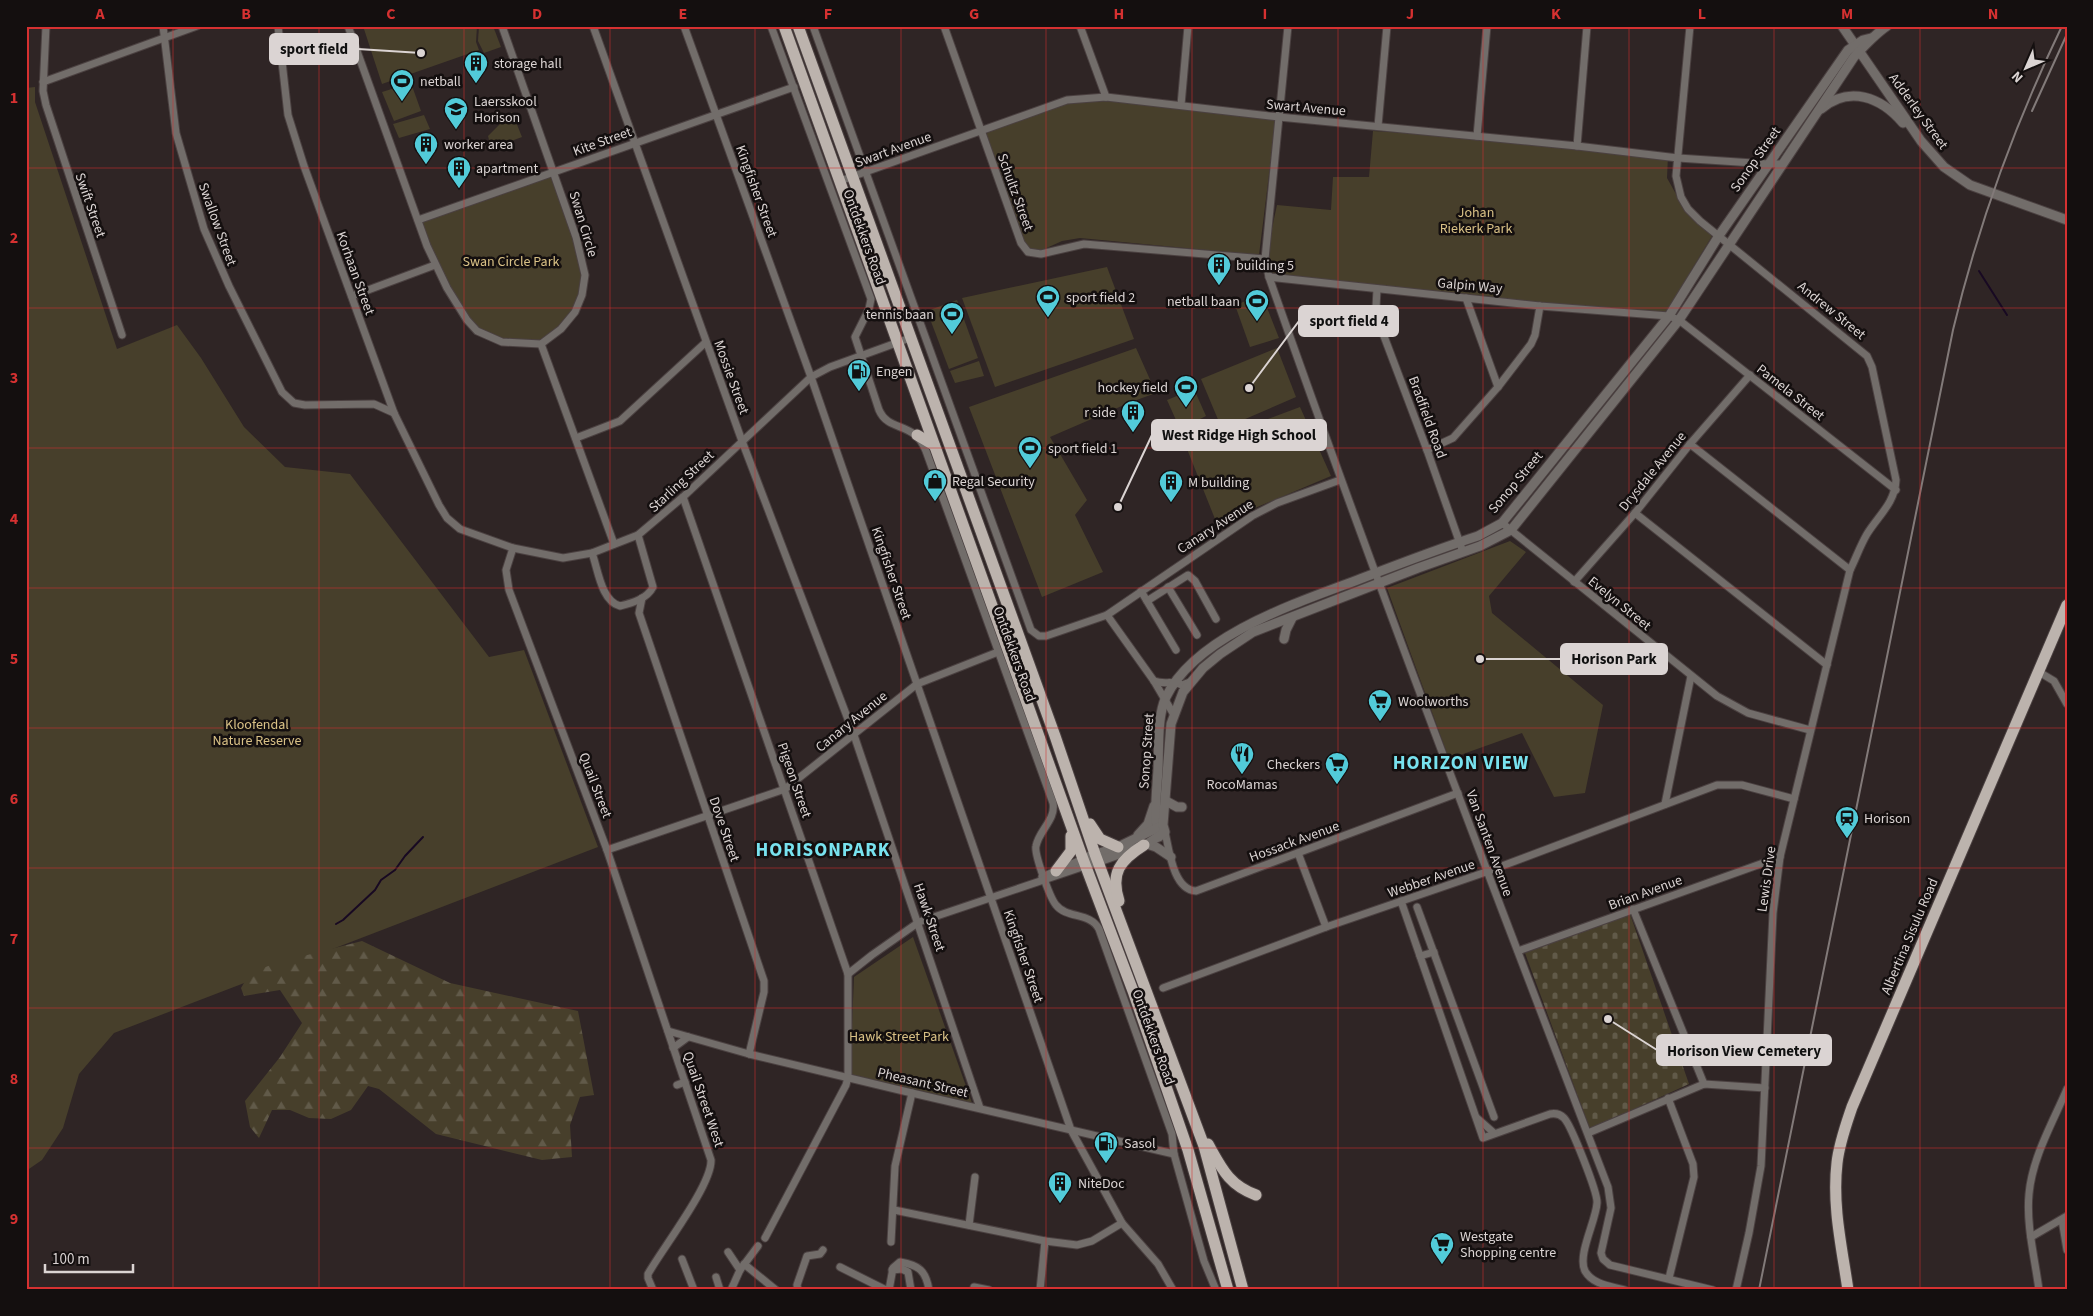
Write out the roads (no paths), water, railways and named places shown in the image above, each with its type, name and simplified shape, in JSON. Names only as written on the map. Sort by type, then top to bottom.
[{"type":"main road","name":"Ontdekkers Road","points":[[784,26],[1084,863],[1133,991],[1188,1150],[1228,1290]]},
{"type":"main road","name":"Ontdekkers Road","points":[[798,26],[1097,858],[1204,1146],[1243,1290]]},
{"type":"main road","points":[[917,435],[934,444]]},
{"type":"main road","name":"Albertina Sisulu Road","points":[[1848,1290],[1836,1213],[1836,1183],[1837,1161],[1852,1107],[2067,605]]},
{"type":"main road","points":[[1078,803],[1097,837],[1118,847]]},
{"type":"main road","points":[[1056,871],[1068,856],[1072,844],[1066,809]]},
{"type":"main road","points":[[1138,968],[1117,892],[1116,879],[1123,861],[1142,843]]},
{"type":"main road","points":[[1195,1121],[1230,1180],[1241,1189],[1256,1195]]},
{"type":"street","name":"Swift Street","points":[[46,26],[43,94],[122,335]]},
{"type":"street","name":"Swallow Street","points":[[163,26],[176,134],[204,229],[225,279],[279,387],[285,396],[294,403],[305,405],[374,404]]},
{"type":"street","points":[[43,82],[197,26]]},
{"type":"street","name":"Korhaan Street","points":[[278,26],[290,125],[394,413],[432,492],[447,518]]},
{"type":"street","points":[[348,26],[435,265],[467,320],[477,331],[502,342],[541,344],[614,544]]},
{"type":"street","name":"Swan Circle","points":[[502,26],[581,251],[584,283],[582,295],[575,312],[561,329],[541,344]]},
{"type":"street","name":"Mossie Street","points":[[593,26],[742,441],[854,735]]},
{"type":"street","name":"Kingfisher Street","points":[[684,26],[811,378],[1071,1130],[1122,1223],[1158,1264],[1174,1290]]},
{"type":"street","name":"Ontdekkers Road","points":[[771,26],[871,299],[869,309],[855,334],[860,355],[882,416],[888,422],[917,435],[926,451],[1053,803],[1053,813],[1036,848],[1052,899],[1059,909],[1090,919],[1099,929],[1172,1134],[1174,1154],[1204,1262],[1216,1290]]},
{"type":"street","name":"Ontdekkers Road","points":[[813,26],[1031,630]]},
{"type":"street","name":"Schultz Street","points":[[944,26],[1021,243],[1025,249],[1032,254],[1047,253],[1072,245],[1084,244],[1265,259]]},
{"type":"street","points":[[1080,26],[1106,97]]},
{"type":"street","points":[[1181,105],[1188,26]]},
{"type":"street","name":"Van Santen Avenue","points":[[1288,26],[1265,259],[1269,277],[1340,480],[1380,583],[1486,872],[1588,1133],[1611,1199],[1611,1208],[1601,1253],[1603,1259],[1610,1265],[1669,1278]]},
{"type":"street","points":[[1378,126],[1387,26]]},
{"type":"street","points":[[1477,136],[1487,26]]},
{"type":"street","points":[[1577,146],[1588,26]]},
{"type":"street","name":"Andrew Street","points":[[1690,26],[1676,176],[1681,197],[1688,209],[1718,237],[1866,356],[1872,367],[1895,469],[1896,490]]},
{"type":"street","name":"Adderley Street","points":[[1842,26],[1922,141],[1944,167],[1963,182],[2067,220]]},
{"type":"street","points":[[1857,48],[1868,44],[1871,38],[1887,26]]},
{"type":"street","name":"Sonop Street","points":[[1162,833],[1171,724],[1183,692],[1190,682],[1220,654],[1253,632],[1480,546],[1511,530],[1679,320],[1783,164],[1857,48]]},
{"type":"street","name":"Sonop Street","points":[[1162,833],[1157,793],[1160,724],[1165,699],[1175,682],[1213,647],[1264,616],[1478,536],[1502,522],[1669,316],[1718,237],[1768,164],[1848,50],[1857,48]]},
{"type":"street","name":"Kite Street","points":[[418,220],[794,87]]},
{"type":"street","points":[[1809,121],[1825,106],[1844,98],[1860,96],[1879,101],[1896,114],[1925,149],[1944,167]]},
{"type":"street","name":"Swart Avenue","points":[[840,182],[1067,100],[1106,97],[1279,117],[1577,146],[1678,158],[1783,164]]},
{"type":"street","points":[[352,296],[435,265]]},
{"type":"street","name":"Galpin Way","points":[[1269,277],[1540,306],[1669,316]]},
{"type":"street","name":"Bradfield Road","points":[[1377,289],[1376,308],[1379,323],[1463,552]]},
{"type":"street","points":[[1466,298],[1498,387]]},
{"type":"street","points":[[1427,450],[1453,438],[1498,387],[1531,344],[1535,335],[1540,306]]},
{"type":"street","name":"Pamela Street","points":[[1669,316],[1679,320],[1896,490]]},
{"type":"street","name":"Starling Street","points":[[447,518],[468,533],[512,548],[562,558],[592,553],[638,535],[684,497],[811,378],[830,367],[910,338]]},
{"type":"street","points":[[576,438],[620,421],[706,342]]},
{"type":"street","name":"Drysdale Avenue","points":[[1574,582],[1635,513],[1690,444],[1750,375]]},
{"type":"street","points":[[385,389],[381,397],[374,404],[394,413]]},
{"type":"street","points":[[1690,444],[1850,570]]},
{"type":"street","name":"Canary Avenue","points":[[1031,630],[1039,636],[1046,636],[1107,615],[1257,513],[1277,503],[1340,480]]},
{"type":"street","name":"Lewis Drive","points":[[1736,1290],[1759,1181],[1774,913],[1780,857],[1850,570],[1862,543],[1892,500],[1896,490]]},
{"type":"street","name":"Pigeon Street","points":[[684,497],[848,974],[848,1077]]},
{"type":"street","points":[[1635,513],[1826,665]]},
{"type":"street","name":"Evelyn Street","points":[[1502,522],[1574,582],[1718,696],[1740,709],[1810,730]]},
{"type":"street","name":"Dove Street","points":[[638,535],[653,584],[652,590],[642,598],[639,613],[764,981],[764,992],[749,1054]]},
{"type":"street","name":"Quail Street","points":[[512,548],[506,570],[509,590],[607,850],[668,1031]]},
{"type":"street","points":[[592,553],[608,598],[617,605],[627,604],[642,598]]},
{"type":"street","points":[[1147,601],[1185,575],[1192,577],[1216,619]]},
{"type":"street","points":[[1168,587],[1197,635]]},
{"type":"street","points":[[1141,591],[1176,650]]},
{"type":"street","points":[[627,604],[639,613]]},
{"type":"street","points":[[1264,616],[1278,623],[1279,610]]},
{"type":"street","points":[[1107,615],[1154,681],[1174,715]]},
{"type":"street","points":[[1266,628],[1284,638],[1292,618]]},
{"type":"street","name":"Canary Avenue","points":[[607,850],[785,790],[917,684],[998,652]]},
{"type":"street","points":[[2039,672],[2054,681],[2067,704]]},
{"type":"street","points":[[1665,804],[1692,676]]},
{"type":"street","points":[[1154,681],[1161,684],[1190,682]]},
{"type":"street","name":"Hawk Street","points":[[854,735],[919,922],[980,1108]]},
{"type":"street","name":"Webber Avenue","points":[[1163,988],[1400,901],[1486,872],[1665,804],[1725,784],[1753,787],[1794,799]]},
{"type":"street","points":[[1142,843],[1157,793]]},
{"type":"street","name":"Hossack Avenue","points":[[1162,833],[1182,885],[1188,890],[1196,891],[1458,793]]},
{"type":"street","points":[[1166,800],[1177,808],[1182,807]]},
{"type":"street","points":[[848,974],[919,922],[1142,843],[1162,833]]},
{"type":"street","points":[[1097,858],[1118,847],[1142,843],[1162,833]]},
{"type":"street","points":[[1142,843],[1156,847],[1171,857]]},
{"type":"street","points":[[1298,853],[1326,928]]},
{"type":"street","name":"Brian Avenue","points":[[1518,951],[1780,857]]},
{"type":"street","points":[[1045,878],[1056,871],[1084,863]]},
{"type":"street","points":[[1400,901],[1483,1138],[1550,1114],[1556,1114],[1566,1121],[1592,1180],[1597,1197],[1596,1211],[1583,1259],[1585,1269],[1596,1282],[1625,1290]]},
{"type":"street","points":[[1417,907],[1494,1117]]},
{"type":"street","points":[[1633,909],[1704,1084]]},
{"type":"street","points":[[1420,956],[1434,952]]},
{"type":"street","name":"Pheasant Street","points":[[668,1031],[749,1054],[1174,1154]]},
{"type":"street","name":"Quail Street West","points":[[652,1290],[648,1278],[689,1210],[707,1176],[711,1164],[668,1031]]},
{"type":"street","points":[[673,1048],[688,1037]]},
{"type":"street","points":[[765,1238],[841,1096],[848,1077]]},
{"type":"street","points":[[677,1085],[685,1082]]},
{"type":"street","points":[[1588,1133],[1704,1084],[1765,1088]]},
{"type":"street","points":[[2039,1290],[2028,1202],[2032,1176],[2067,1089]]},
{"type":"street","points":[[891,1242],[894,1210],[894,1166],[912,1093]]},
{"type":"street","points":[[1668,1098],[1693,1164],[1694,1177],[1669,1278],[1713,1290]]},
{"type":"street","points":[[1475,1116],[1494,1133]]},
{"type":"street","points":[[969,1225],[975,1177]]},
{"type":"street","points":[[894,1210],[1045,1241],[1082,1245],[1122,1223]]},
{"type":"street","points":[[2031,1237],[2064,1218],[2067,1249]]},
{"type":"street","points":[[1040,1290],[1045,1241]]},
{"type":"street","points":[[734,1288],[740,1270],[758,1246]]},
{"type":"street","points":[[798,1290],[797,1285],[808,1256],[820,1254],[822,1250]]},
{"type":"street","points":[[728,1252],[740,1270]]},
{"type":"street","points":[[682,1259],[694,1290]]},
{"type":"street","points":[[840,1266],[888,1290],[892,1270],[900,1262],[919,1269],[926,1276],[929,1290]]},
{"type":"street","points":[[744,1264],[776,1290]]},
{"type":"street","points":[[892,1270],[902,1269],[908,1272],[911,1290]]},
{"type":"street","points":[[716,1277],[720,1290]]},
{"type":"street","points":[[974,1287],[989,1290]]},
{"type":"waterway","points":[[1979,271],[2007,315]]},
{"type":"waterway","points":[[336,924],[343,920],[375,890],[381,880],[395,870],[423,837]]},
{"type":"railway","points":[[1759,1290],[1953,330],[1974,252],[1999,175],[2029,100],[2062,26]]},
{"type":"railway","points":[[2032,111],[2067,34]]},
{"type":"place","name":"sport field","points":[[421,53]]},
{"type":"place","name":"storage hall","points":[[476,84]]},
{"type":"place","name":"netball","points":[[402,102]]},
{"type":"place","name":"Laersskool Horison","points":[[456,130]]},
{"type":"place","name":"worker area","points":[[426,165]]},
{"type":"place","name":"apartment","points":[[459,189]]},
{"type":"place","name":"building 5","points":[[1219,286]]},
{"type":"place","name":"sport field 2","points":[[1048,318]]},
{"type":"place","name":"netball baan","points":[[1257,322]]},
{"type":"place","name":"tennis baan","points":[[952,335]]},
{"type":"place","name":"sport field 4","points":[[1249,388]]},
{"type":"place","name":"Engen","points":[[859,392]]},
{"type":"place","name":"hockey field","points":[[1186,408]]},
{"type":"place","name":"r side","points":[[1133,433]]},
{"type":"place","name":"sport field 1","points":[[1030,469]]},
{"type":"place","name":"Regal Security","points":[[935,502]]},
{"type":"place","name":"M building","points":[[1171,503]]},
{"type":"place","name":"West Ridge High School","points":[[1118,507]]},
{"type":"place","name":"Horison Park","points":[[1480,659]]},
{"type":"place","name":"Woolworths","points":[[1380,722]]},
{"type":"place","name":"RocoMamas","points":[[1242,775]]},
{"type":"place","name":"Checkers","points":[[1337,785]]},
{"type":"place","name":"Horison","points":[[1847,839]]},
{"type":"place","name":"Horison View Cemetery","points":[[1608,1019]]},
{"type":"place","name":"Sasol","points":[[1106,1164]]},
{"type":"place","name":"NiteDoc","points":[[1060,1204]]},
{"type":"place","name":"Westgate Shopping centre","points":[[1442,1265]]},
{"type":"district","name":"HORIZON VIEW","points":[[1461,762]]},
{"type":"district","name":"HORISONPARK","points":[[823,849]]},
{"type":"park label","name":"Johan Riekerk Park","points":[[1476,220]]},
{"type":"park label","name":"Swan Circle Park","points":[[511,261]]},
{"type":"park label","name":"Kloofendal Nature Reserve","points":[[257,732]]},
{"type":"park label","name":"Hawk Street Park","points":[[899,1036]]}]
